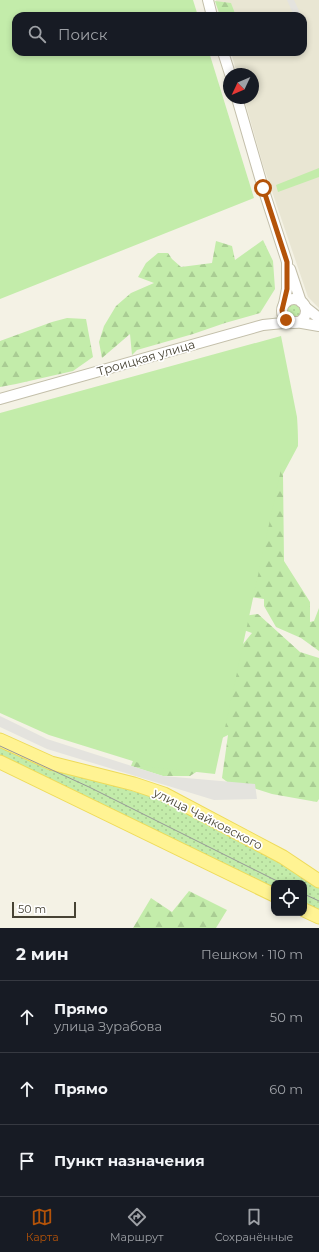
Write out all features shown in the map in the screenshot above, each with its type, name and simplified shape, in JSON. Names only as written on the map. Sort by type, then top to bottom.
[{"type":"main road","name":"улица Чайковского","points":[[0,740],[51,763],[134,784],[164,794],[283,857],[319,881]]},
{"type":"main road","points":[[0,762],[271,894]]},
{"type":"main road","points":[[307,911],[319,917]]},
{"type":"street","points":[[208,0],[211,12]]},
{"type":"street","points":[[224,56],[228,68]]},
{"type":"street","points":[[238,104],[264,193],[287,262],[306,311],[304,317],[295,322],[285,318],[283,315],[283,306],[287,289],[287,262]]},
{"type":"street","points":[[263,325],[272,319],[283,306],[292,299],[303,304],[319,318]]},
{"type":"street","name":"Троицкая улица","points":[[0,399],[263,325],[295,322],[319,326]]},
{"type":"shaded area","points":[[216,0],[319,0],[319,308],[308,297],[263,165],[246,104],[259,104],[259,68],[235,68],[232,56],[307,56],[307,12],[219,12]]},
{"type":"shaded area","points":[[287,0],[294,0],[300,12],[292,12]]},
{"type":"shaded area","points":[[0,716],[47,739],[163,776],[255,784],[257,799],[214,800],[47,749],[0,727]]},
{"type":"green space","points":[[0,0],[193,0],[197,12],[12,12],[12,56],[210,56],[223,97],[223,104],[225,104],[254,198],[0,299]]},
{"type":"green space","points":[[215,1],[231,3],[234,12],[219,12]]},
{"type":"green space","points":[[319,168],[319,177],[278,192],[276,185]]},
{"type":"green space","points":[[263,240],[273,261],[275,289],[260,313],[137,350],[132,355],[130,334],[102,358],[99,342],[104,326],[116,306],[131,293],[154,283],[138,277],[146,263],[158,253],[168,253],[181,267],[212,263],[216,241],[232,246],[235,260]]},
{"type":"green space","points":[[291,304],[297,304],[301,308],[301,314],[297,318],[291,318],[287,314],[287,308]]},
{"type":"green space","points":[[67,318],[86,319],[93,357],[73,371],[0,387],[0,341]]},
{"type":"green space","points":[[281,336],[297,417],[298,443],[281,469],[215,774],[152,767],[49,735],[0,713],[0,413]]},
{"type":"green space","points":[[0,413],[297,417],[298,446],[283,474],[284,561],[310,602],[310,622],[314,621],[319,608],[319,651],[301,638],[276,627],[264,606],[264,599],[250,597],[236,617],[258,614],[300,652],[319,658],[319,799],[317,802],[272,794],[247,786],[230,784],[222,778],[228,735],[214,742],[207,765],[190,776],[163,776],[131,766],[140,743],[230,660],[252,633],[238,628]]},
{"type":"green space","points":[[0,743],[80,776],[150,796],[184,812],[319,884],[319,912],[307,906],[307,880],[271,880],[271,889],[0,757]]},
{"type":"green space","points":[[189,891],[227,910],[216,928],[133,928],[151,898],[172,912]]},
{"type":"tram line","points":[[0,746],[89,787],[275,880]]},
{"type":"tram line","points":[[307,895],[319,901]]},
{"type":"route","points":[[263,188],[287,262],[287,289],[282,310],[283,316],[286,320]]}]
